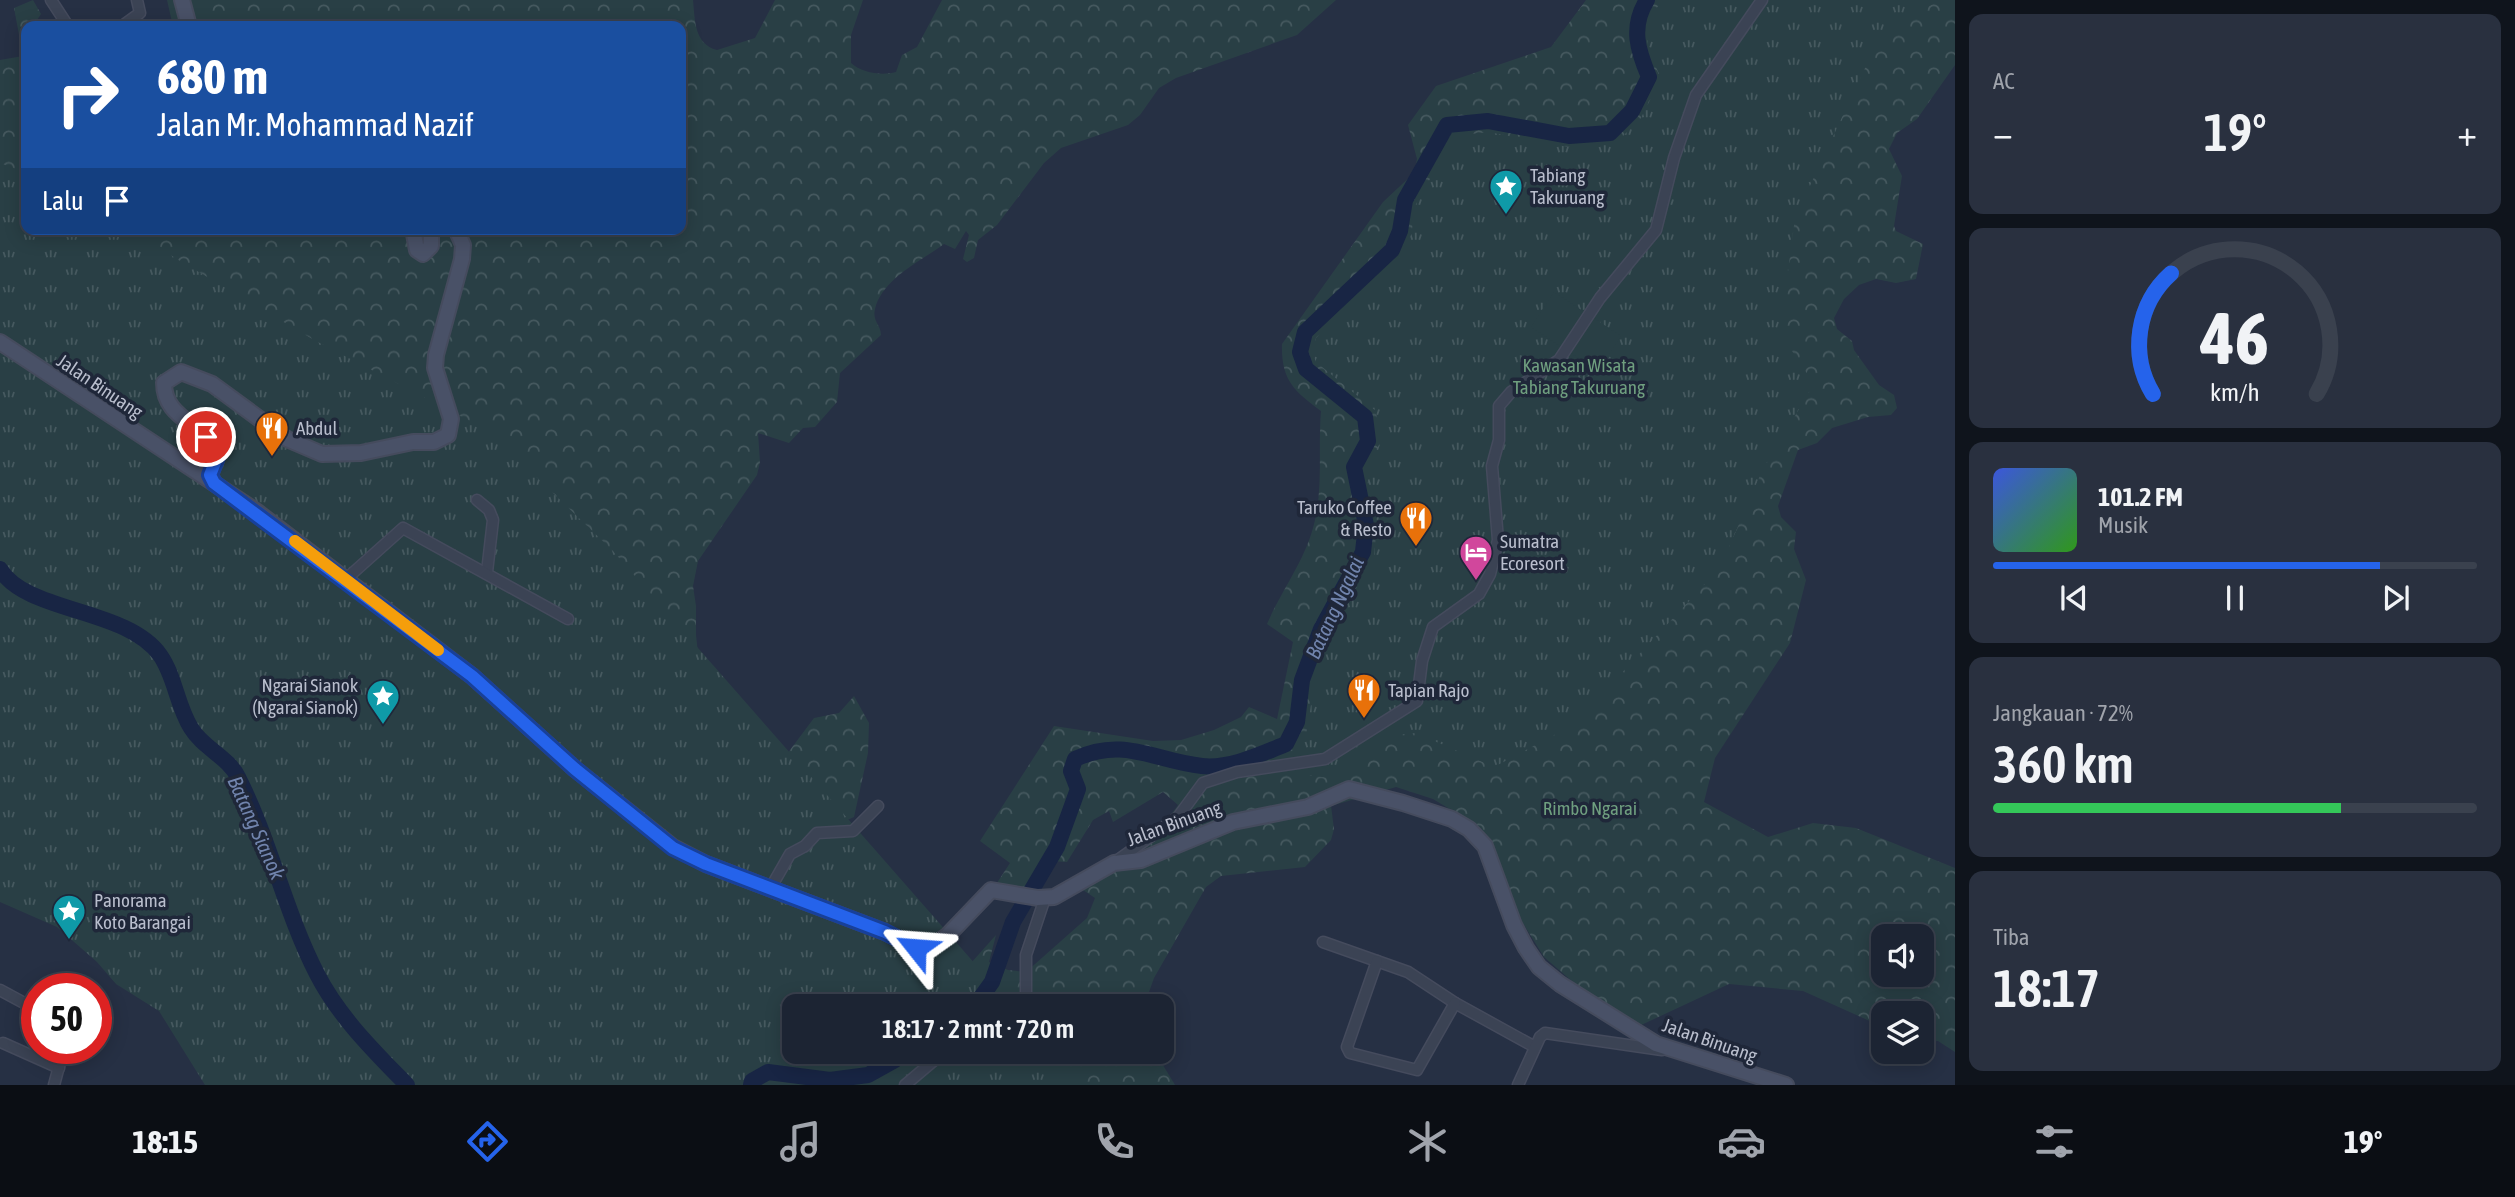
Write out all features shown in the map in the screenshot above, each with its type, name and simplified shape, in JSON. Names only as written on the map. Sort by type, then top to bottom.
[{"type":"main road","points":[[182,0],[188,21]]},
{"type":"main road","points":[[414,235],[417,250],[423,254],[431,246],[431,235]]},
{"type":"main road","points":[[214,483],[210,475],[218,455],[206,437],[180,419],[164,394],[164,383],[181,372],[212,384],[287,439],[322,454],[361,453],[413,442],[434,442],[448,435],[451,419],[435,368],[461,259],[463,245],[459,235]]},
{"type":"main road","name":"Jalan Binuang","points":[[0,342],[214,483],[346,579],[472,676],[575,769],[673,848],[706,864],[885,932],[922,950],[933,948],[947,936],[991,890],[1041,898],[1068,891],[1114,863],[1141,860],[1233,821],[1308,807],[1349,789],[1452,818],[1469,829],[1485,846],[1514,925],[1539,967],[1586,1003],[1656,1044],[1786,1085]]},
{"type":"street","points":[[51,0],[65,21]]},
{"type":"street","points":[[129,21],[140,13],[137,0]]},
{"type":"street","points":[[1114,863],[1178,817],[1203,783],[1237,772],[1325,759],[1417,701],[1422,662],[1433,627],[1479,594],[1490,574],[1498,540],[1492,466],[1500,440],[1499,406],[1511,392],[1559,360],[1600,298],[1656,230],[1674,158],[1696,95],[1762,0]]},
{"type":"street","points":[[477,500],[489,510],[493,520],[487,572]]},
{"type":"street","points":[[346,579],[404,528],[568,619]]},
{"type":"street","points":[[770,888],[790,854],[805,846],[817,833],[853,831],[878,806]]},
{"type":"street","points":[[1026,994],[1026,955],[1041,898]]},
{"type":"street","points":[[1323,942],[1408,972],[1455,1003],[1535,1047]]},
{"type":"street","points":[[1377,961],[1350,1033],[1347,1047],[1350,1053],[1417,1070],[1455,1003]]},
{"type":"street","points":[[0,990],[21,1001]]},
{"type":"street","points":[[1518,1085],[1540,1037],[1553,1033],[1677,1052]]},
{"type":"street","points":[[3,1043],[59,1068]]},
{"type":"street","points":[[54,1085],[60,1064]]},
{"type":"street","points":[[905,1085],[930,1064]]},
{"type":"green space","points":[[33,0],[41,14],[36,21],[21,21],[21,45],[14,8]]},
{"type":"green space","points":[[167,0],[693,0],[695,23],[700,37],[709,47],[717,50],[755,38],[775,0],[863,0],[851,35],[851,63],[872,73],[885,74],[896,72],[902,55],[917,47],[942,0],[1336,0],[1297,35],[1176,78],[1159,88],[1140,115],[1128,125],[1061,148],[1044,163],[997,225],[978,240],[974,258],[967,262],[963,259],[969,235],[966,231],[955,249],[944,244],[904,272],[886,289],[879,298],[874,313],[881,335],[840,373],[837,402],[815,427],[803,428],[789,443],[758,433],[760,462],[757,475],[698,561],[693,586],[698,653],[787,754],[814,718],[839,713],[854,696],[869,723],[868,753],[854,817],[838,824],[0,327],[0,60],[21,56],[21,235],[686,235],[686,21],[172,21]]},
{"type":"green space","name":"Rimbo Ngarai","points":[[1586,0],[1828,0],[1720,301],[1901,0],[1955,0],[1955,65],[1917,119],[1897,133],[1889,149],[1902,176],[1894,226],[1896,231],[1923,244],[1916,279],[1896,283],[1876,279],[1859,285],[1844,299],[1834,318],[1837,329],[1852,341],[1854,350],[1879,385],[1894,395],[1897,408],[1891,415],[1868,417],[1832,428],[1817,443],[1798,450],[1778,506],[1781,517],[1796,532],[1794,549],[1806,580],[1790,643],[1715,758],[1704,802],[1768,837],[1813,823],[1856,828],[1955,868],[1955,1052],[1934,1041],[1934,1001],[1871,1001],[1871,1022],[1803,991],[1729,984],[1637,1027],[1595,1001],[1544,957],[1453,811],[1433,799],[1396,787],[1331,806],[1334,829],[1331,840],[1305,867],[1221,876],[1206,887],[1154,978],[1148,994],[914,994],[971,963],[996,935],[989,962],[1008,970],[1026,972],[1087,918],[1095,898],[1071,882],[1164,824],[1178,805],[1163,792],[1113,822],[1109,811],[1093,820],[1067,862],[1051,861],[1026,895],[993,889],[1010,863],[980,841],[1054,726],[1153,741],[1181,740],[1214,730],[1241,717],[1249,707],[1277,719],[1293,642],[1267,624],[1300,560],[1315,520],[1319,493],[1321,411],[1291,384],[1284,367],[1282,344],[1383,202],[1414,173],[1417,159],[1408,125],[1436,86],[1551,47]]},
{"type":"green space","name":"Kawasan Wisata Tabiang Takuruang","points":[[1667,0],[1940,0],[1886,30],[1864,70],[1795,218],[1780,333],[1814,384],[1762,471],[1720,568],[1573,725],[1494,767],[1416,733],[1383,736],[1336,779],[1294,773],[1308,726],[1314,683],[1331,634],[1374,556],[1377,524],[1366,469],[1380,443],[1376,411],[1316,362],[1312,351],[1316,338],[1401,256],[1411,235],[1416,204],[1454,136],[1488,132],[1568,147],[1615,144],[1641,118],[1661,78],[1647,39],[1654,12]]},
{"type":"green space","name":"Ngarai Sianok (Ngarai Sianok)","points":[[0,163],[21,171],[21,235],[143,235],[175,258],[314,340],[489,431],[613,551],[1001,994],[782,994],[782,1064],[1059,1064],[1074,1085],[205,1085],[159,1011],[116,984],[112,979],[112,973],[106,973],[57,927],[0,902]]},
{"type":"green space","points":[[1554,292],[1621,336],[1598,371],[1531,327]]},
{"type":"green space","points":[[898,1064],[1162,1064],[1175,1085],[899,1085]]},
{"type":"waterway","name":"Batang Ngalai","points":[[983,994],[992,982],[1013,922],[1057,847],[1078,789],[1071,771],[1075,759],[1093,752],[1124,750],[1213,766],[1245,760],[1286,744],[1297,722],[1302,680],[1321,629],[1363,552],[1366,525],[1354,467],[1368,441],[1365,417],[1306,369],[1300,352],[1305,332],[1392,250],[1400,231],[1405,200],[1447,125],[1488,121],[1569,136],[1610,133],[1632,111],[1649,77],[1642,58],[1637,29],[1647,0]]},
{"type":"waterway","name":"Batang Sianok","points":[[0,569],[13,583],[31,594],[125,628],[145,640],[160,655],[191,728],[238,777],[296,926],[326,990],[358,1033],[407,1085]]},
{"type":"waterway","name":"Batang Ngalai","points":[[751,1085],[752,1081],[768,1072],[830,1080],[868,1075],[888,1064]]},
{"type":"slow traffic","points":[[295,541],[438,650]]},
{"type":"place","name":"Tabiang Takuruang","points":[[1506,216]]},
{"type":"place","name":"Abdul","points":[[272,458]]},
{"type":"place","name":"Taruko Coffee & Resto","points":[[1416,548]]},
{"type":"place","name":"Sumatra Ecoresort","points":[[1476,582]]},
{"type":"place","name":"Tapian Rajo","points":[[1364,720]]},
{"type":"place","name":"Ngarai Sianok (Ngarai Sianok)","points":[[383,726]]},
{"type":"place","name":"Panorama Koto Barangai","points":[[69,941]]},
{"type":"route","points":[[206,437],[218,455],[216,467],[210,475],[214,483],[256,511],[472,676],[575,769],[673,848],[786,896],[895,936],[916,948]]}]
